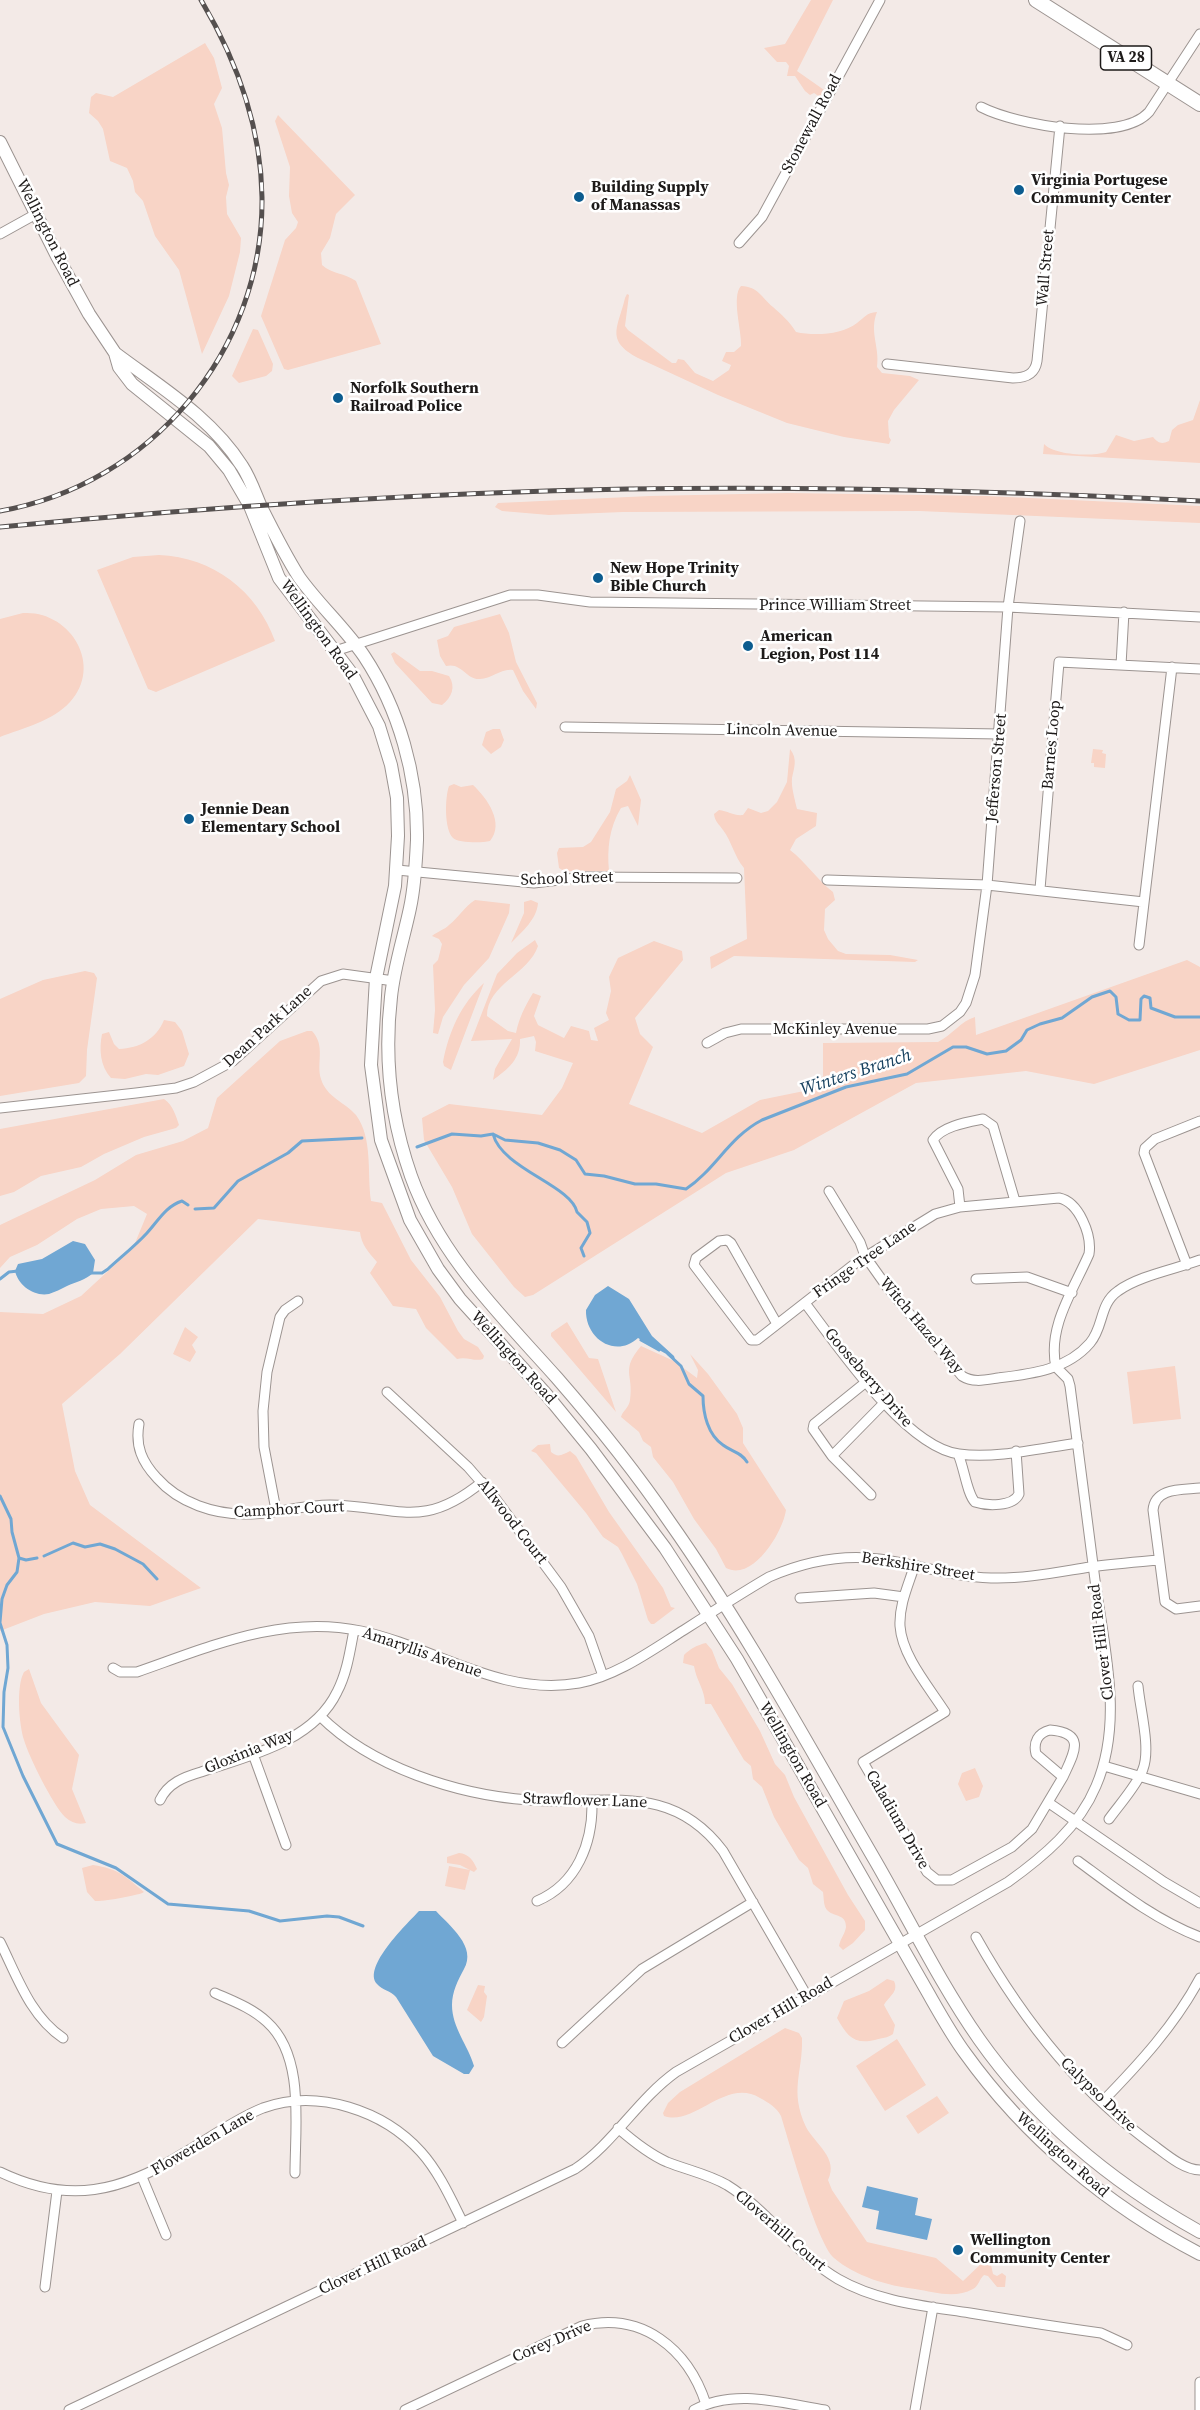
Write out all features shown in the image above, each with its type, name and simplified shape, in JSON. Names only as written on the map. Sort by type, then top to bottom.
[{"type":"highway","name":"VA 28","points":[[1036,0],[1200,104]]},
{"type":"main road","name":"Wellington Road","points":[[0,142],[84,305],[115,353],[119,367],[132,384],[201,440],[229,470],[248,500],[279,578],[352,674],[377,720],[391,765],[397,798],[397,870],[376,978],[371,1065],[376,1116],[390,1170],[419,1238],[460,1299],[546,1394],[591,1449],[665,1548],[718,1609],[737,1659],[959,2044],[1017,2115],[1053,2151],[1105,2195],[1150,2226],[1200,2254]]},
{"type":"main road","name":"Wellington Road","points":[[115,353],[187,405],[227,446],[248,476],[273,532],[301,580],[368,662],[387,699],[403,741],[412,777],[417,824],[415,871],[412,898],[393,981],[388,1061],[393,1105],[412,1178],[434,1227],[454,1260],[481,1294],[566,1389],[616,1449],[668,1518],[718,1609],[916,1933],[953,1999],[979,2038],[1015,2084],[1053,2125],[1095,2162],[1137,2194],[1200,2232]]},
{"type":"street","name":"Stonewall Road","points":[[739,243],[762,217],[880,0]]},
{"type":"street","points":[[981,107],[1009,119],[1060,126],[1113,128],[1134,123],[1149,112],[1200,34]]},
{"type":"street","name":"Wall Street","points":[[886,364],[1013,378],[1032,373],[1037,361],[1060,126]]},
{"type":"street","points":[[0,234],[36,214]]},
{"type":"street","name":"Jefferson Street","points":[[960,1012],[969,996],[975,975],[987,885],[1008,608],[1020,521]]},
{"type":"street","name":"Prince William Street","points":[[335,651],[356,646],[481,603],[523,594],[590,602],[1008,608],[1200,617]]},
{"type":"street","points":[[1121,665],[1124,612]]},
{"type":"street","name":"Barnes Loop","points":[[1040,889],[1059,662],[1200,669]]},
{"type":"street","points":[[1139,945],[1172,667]]},
{"type":"street","name":"Lincoln Avenue","points":[[565,727],[1000,734]]},
{"type":"street","name":"School Street","points":[[397,870],[534,883],[576,877],[737,878]]},
{"type":"street","points":[[827,880],[987,885],[1144,902]]},
{"type":"street","name":"Dean Park Lane","points":[[0,1108],[176,1088],[194,1082],[233,1061],[321,981],[343,974],[393,981]]},
{"type":"street","name":"McKinley Avenue","points":[[706,1043],[725,1033],[741,1029],[928,1029],[942,1026],[960,1012]]},
{"type":"street","points":[[960,1207],[958,1189],[933,1140],[938,1134],[956,1126],[983,1119],[993,1126],[1015,1201]]},
{"type":"street","points":[[1187,1265],[1144,1148],[1155,1139],[1200,1121]]},
{"type":"street","points":[[829,1191],[860,1242],[865,1256]]},
{"type":"street","name":"Fringe Tree Lane","points":[[777,1324],[731,1243],[722,1240],[696,1258],[694,1262],[751,1340],[757,1340],[865,1256],[935,1214],[960,1207],[1059,1197],[1072,1203],[1088,1234],[1091,1246],[1055,1330],[1053,1345],[1056,1366]]},
{"type":"street","name":"Witch Hazel Way","points":[[865,1256],[916,1324],[968,1380],[1030,1374],[1056,1366]]},
{"type":"street","points":[[1056,1366],[1080,1353],[1089,1344],[1099,1327],[1103,1310],[1114,1294],[1128,1285],[1200,1260]]},
{"type":"street","points":[[976,1279],[1027,1277],[1072,1293]]},
{"type":"street","points":[[276,1510],[264,1447],[263,1395],[280,1317],[285,1310],[298,1301]]},
{"type":"street","name":"Gooseberry Drive","points":[[805,1303],[866,1382],[920,1437],[942,1450],[975,1456],[1078,1443]]},
{"type":"street","name":"Clover Hill Road","points":[[69,2410],[574,2169],[601,2149],[650,2093],[676,2072],[1008,1882],[1049,1850],[1088,1804],[1104,1766],[1110,1717],[1109,1686],[1070,1386],[1068,1379],[1056,1366]]},
{"type":"street","points":[[866,1382],[814,1424],[814,1431],[832,1456],[871,1495]]},
{"type":"street","name":"Allwood Court","points":[[387,1392],[482,1482],[561,1587],[589,1636],[603,1676]]},
{"type":"street","points":[[832,1456],[885,1402]]},
{"type":"street","name":"Camphor Court","points":[[139,1424],[137,1447],[145,1463],[160,1482],[185,1500],[218,1511],[250,1514],[331,1505],[401,1512],[434,1511],[456,1501],[482,1482]]},
{"type":"street","points":[[958,1454],[967,1477],[970,1495],[975,1502],[1011,1503],[1018,1494],[1016,1451]]},
{"type":"street","points":[[1200,1488],[1167,1491],[1156,1498],[1153,1510],[1165,1602],[1176,1609],[1200,1606]]},
{"type":"street","name":"Berkshire Street","points":[[718,1609],[768,1577],[787,1569],[824,1560],[861,1557],[961,1576],[998,1578],[1030,1577],[1158,1560]]},
{"type":"street","name":"Caladium Drive","points":[[914,1566],[904,1597],[900,1626],[905,1645],[945,1712],[863,1762],[927,1872],[937,1880],[952,1880],[1012,1847],[1032,1829],[1063,1777],[1073,1755],[1075,1743],[1070,1735],[1063,1731],[1047,1731],[1037,1738],[1036,1754],[1063,1777]]},
{"type":"street","points":[[800,1598],[874,1593],[904,1597]]},
{"type":"street","name":"Amaryllis Avenue","points":[[113,1668],[120,1672],[137,1672],[266,1630],[311,1626],[354,1630],[383,1637],[494,1678],[514,1683],[557,1686],[603,1676],[647,1653],[718,1609]]},
{"type":"street","name":"Gloxinia Way","points":[[160,1800],[167,1789],[182,1778],[253,1754],[297,1734],[320,1716],[341,1685],[354,1630]]},
{"type":"street","points":[[1109,1819],[1143,1771],[1145,1760],[1138,1686]]},
{"type":"street","name":"Strawflower Lane","points":[[320,1716],[357,1747],[394,1765],[439,1782],[496,1796],[528,1800],[650,1802],[670,1808],[711,1835],[723,1851],[807,1996]]},
{"type":"street","points":[[253,1754],[286,1845]]},
{"type":"street","points":[[1104,1766],[1200,1794]]},
{"type":"street","points":[[537,1901],[547,1897],[567,1880],[581,1859],[590,1835],[591,1802]]},
{"type":"street","points":[[1049,1803],[1164,1882],[1200,1903]]},
{"type":"street","points":[[1078,1861],[1152,1912],[1183,1931],[1200,1937]]},
{"type":"street","points":[[562,2043],[642,1969],[753,1902]]},
{"type":"street","name":"Calypso Drive","points":[[976,1937],[1013,1998],[1067,2069],[1142,2137],[1188,2168],[1200,2170]]},
{"type":"street","points":[[0,1942],[36,2012],[45,2024],[63,2038]]},
{"type":"street","points":[[1102,2102],[1151,2049],[1177,2016],[1200,1978]]},
{"type":"street","points":[[215,1993],[248,2008],[268,2023],[279,2035],[292,2066],[295,2173]]},
{"type":"street","name":"Flowerden Lane","points":[[0,2172],[57,2191],[87,2192],[101,2189],[142,2177],[264,2108],[294,2103],[321,2102],[351,2107],[394,2129],[422,2153],[464,2223]]},
{"type":"street","name":"Cloverhill Court","points":[[618,2128],[649,2153],[710,2177],[744,2197],[779,2227],[808,2257],[839,2279],[877,2295],[933,2307],[1101,2333],[1127,2345]]},
{"type":"street","points":[[142,2177],[166,2235]]},
{"type":"street","points":[[45,2287],[57,2191]]},
{"type":"street","points":[[915,2410],[933,2307]]},
{"type":"street","name":"Corey Drive","points":[[405,2410],[582,2326],[609,2322],[636,2327],[667,2343],[689,2367],[697,2380],[706,2404]]},
{"type":"street","points":[[1200,2382],[1200,2410]]},
{"type":"street","points":[[694,2410],[706,2404],[740,2398],[757,2398],[825,2410]]},
{"type":"shaded area","points":[[811,0],[833,0],[797,71],[827,92],[823,99],[814,93],[810,95],[805,91],[795,76],[787,76],[789,66],[786,62],[777,62],[764,48],[785,44]]},
{"type":"shaded area","points":[[205,43],[214,58],[222,88],[214,104],[222,128],[229,185],[226,197],[227,214],[241,238],[240,252],[229,296],[202,354],[179,270],[155,236],[143,201],[135,192],[127,168],[110,161],[103,129],[89,113],[91,97],[96,93],[113,97]]},
{"type":"shaded area","points":[[278,115],[355,195],[336,214],[330,238],[321,253],[322,265],[356,281],[381,344],[288,370],[284,369],[261,316],[285,240],[296,228],[298,222],[292,213],[289,196],[290,167],[275,121]]},
{"type":"shaded area","points":[[741,286],[752,288],[759,293],[796,332],[819,334],[836,332],[851,327],[868,314],[877,312],[874,333],[877,367],[882,373],[910,376],[919,380],[894,410],[888,421],[891,440],[889,444],[844,437],[787,423],[718,395],[638,358],[621,345],[618,339],[617,325],[627,294],[629,295],[625,326],[628,330],[672,363],[676,363],[678,359],[684,360],[695,373],[713,381],[729,370],[731,365],[722,361],[726,352],[734,352],[741,346],[737,298]]},
{"type":"shaded area","points":[[253,329],[258,330],[273,364],[272,371],[266,376],[239,383],[232,376]]},
{"type":"shaded area","points":[[1200,400],[1200,463],[1043,454],[1044,444],[1064,453],[1100,454],[1106,452],[1116,435],[1134,441],[1153,437],[1159,442],[1167,442],[1172,430],[1178,425],[1193,420]]},
{"type":"shaded area","points":[[788,493],[986,496],[1200,506],[1200,523],[919,511],[623,512],[549,515],[502,511],[495,507],[498,503]]},
{"type":"shaded area","points":[[159,555],[197,562],[230,580],[245,592],[257,607],[275,641],[156,692],[148,689],[97,570],[133,557]]},
{"type":"shaded area","points":[[23,613],[40,614],[55,620],[67,630],[77,642],[84,672],[80,687],[63,709],[37,723],[0,737],[0,619]]},
{"type":"shaded area","points":[[500,614],[509,633],[516,662],[537,703],[536,709],[523,691],[513,670],[484,679],[475,679],[456,666],[446,666],[440,656],[437,640],[448,636],[454,627]]},
{"type":"shaded area","points":[[394,652],[420,671],[432,671],[449,676],[452,688],[450,695],[442,705],[432,703],[395,663],[391,654]]},
{"type":"shaded area","points":[[500,729],[504,740],[501,747],[491,754],[482,745],[486,732]]},
{"type":"shaded area","points":[[790,749],[795,760],[792,782],[797,809],[817,813],[816,826],[796,839],[790,850],[833,892],[835,900],[825,909],[824,930],[828,939],[838,951],[846,954],[890,955],[918,960],[915,962],[734,956],[711,969],[710,957],[747,939],[744,868],[714,814],[719,810],[743,815],[748,808],[761,813],[768,811],[777,802],[787,782]]},
{"type":"shaded area","points":[[1093,749],[1103,750],[1102,753],[1106,754],[1105,768],[1094,767],[1094,763],[1091,763]]},
{"type":"shaded area","points":[[630,775],[641,800],[638,826],[628,806],[621,808],[610,839],[609,871],[564,871],[559,868],[557,853],[559,848],[583,847],[591,842],[610,812],[616,789],[627,781]]},
{"type":"shaded area","points":[[454,784],[461,787],[473,785],[484,797],[492,811],[496,826],[490,841],[460,841],[450,834],[446,813],[447,798],[449,786]]},
{"type":"shaded area","points":[[475,900],[510,904],[509,913],[489,958],[464,985],[443,1017],[438,1034],[433,1033],[435,1010],[433,965],[438,960],[442,944],[439,939],[432,936],[447,927]]},
{"type":"shaded area","points":[[531,900],[538,903],[535,914],[511,943],[524,913],[524,902]]},
{"type":"shaded area","points":[[535,940],[538,946],[533,956],[494,996],[487,1016],[508,1031],[516,1033],[533,993],[541,996],[534,1016],[538,1025],[564,1038],[571,1026],[589,1031],[591,1040],[598,1041],[594,1028],[609,1020],[606,1013],[611,991],[609,977],[618,958],[654,941],[682,951],[683,960],[635,1018],[640,1034],[653,1047],[629,1104],[702,1133],[760,1100],[809,1090],[823,1076],[823,1043],[938,1042],[975,1017],[976,1035],[1187,960],[1200,967],[1200,1050],[1094,1084],[1026,1071],[916,1083],[794,1150],[726,1173],[533,1295],[525,1297],[514,1287],[472,1234],[452,1187],[424,1140],[422,1118],[449,1104],[542,1115],[562,1088],[573,1063],[535,1051],[534,1036],[520,1039],[516,1058],[493,1080],[495,1069],[512,1039],[471,1041],[497,974],[517,953]]},
{"type":"shaded area","points":[[85,971],[94,973],[97,978],[87,1050],[86,1076],[79,1083],[0,1096],[0,999],[43,980]]},
{"type":"shaded area","points":[[484,983],[451,1070],[444,1066],[443,1062],[453,1029],[469,1000]]},
{"type":"shaded area","points":[[164,1020],[175,1022],[182,1031],[189,1054],[184,1066],[158,1075],[146,1074],[125,1079],[111,1078],[101,1057],[102,1034],[109,1032],[119,1049],[134,1047],[152,1037]]},
{"type":"shaded area","points":[[312,1031],[319,1043],[321,1079],[327,1091],[352,1110],[365,1134],[371,1201],[382,1203],[411,1260],[440,1297],[458,1331],[464,1339],[478,1347],[484,1356],[483,1359],[457,1359],[426,1328],[416,1309],[393,1306],[370,1273],[377,1262],[368,1252],[360,1232],[258,1219],[120,1354],[62,1404],[75,1471],[90,1505],[201,1588],[150,1606],[95,1602],[44,1614],[0,1631],[0,1312],[43,1314],[81,1296],[133,1248],[147,1214],[134,1206],[101,1209],[77,1219],[37,1245],[10,1257],[0,1268],[0,1225],[95,1180],[136,1155],[183,1141],[208,1128],[217,1098],[280,1041]]},
{"type":"shaded area","points":[[164,1099],[170,1104],[175,1114],[179,1125],[176,1128],[144,1137],[104,1154],[81,1167],[41,1176],[14,1192],[0,1196],[0,1129]]},
{"type":"shaded area","points":[[567,1322],[589,1358],[598,1359],[616,1412],[551,1336],[551,1333]]},
{"type":"shaded area","points":[[185,1327],[198,1337],[192,1345],[196,1352],[190,1362],[173,1354]]},
{"type":"shaded area","points":[[641,1346],[674,1361],[697,1378],[698,1370],[690,1354],[708,1374],[737,1414],[743,1428],[743,1443],[786,1510],[773,1542],[756,1562],[746,1568],[736,1570],[726,1568],[673,1482],[653,1457],[651,1447],[643,1441],[639,1432],[621,1417],[630,1400],[629,1367]]},
{"type":"shaded area","points":[[1175,1366],[1181,1419],[1133,1424],[1127,1372]]},
{"type":"shaded area","points":[[550,1444],[551,1452],[556,1455],[570,1451],[576,1456],[609,1512],[663,1588],[671,1607],[675,1608],[654,1624],[648,1620],[637,1584],[618,1547],[603,1537],[536,1453],[531,1451],[538,1445]]},
{"type":"shaded area","points":[[706,1643],[712,1650],[719,1668],[732,1684],[760,1731],[775,1764],[785,1775],[794,1797],[848,1895],[865,1921],[865,1930],[843,1950],[839,1946],[846,1923],[840,1916],[826,1909],[823,1892],[813,1884],[808,1868],[799,1860],[774,1817],[762,1787],[753,1779],[751,1766],[744,1760],[711,1704],[705,1704],[704,1694],[694,1666],[683,1663],[686,1653]]},
{"type":"shaded area","points":[[29,1669],[41,1703],[79,1755],[72,1789],[86,1823],[73,1822],[60,1811],[42,1780],[24,1740],[19,1695],[21,1678]]},
{"type":"shaded area","points":[[975,1768],[983,1786],[979,1797],[966,1801],[958,1784],[962,1773]]},
{"type":"shaded area","points":[[459,1853],[472,1860],[477,1869],[474,1872],[460,1865],[447,1863],[447,1857]]},
{"type":"shaded area","points":[[93,1865],[121,1874],[144,1892],[95,1901],[87,1892],[82,1868]]},
{"type":"shaded area","points":[[449,1866],[470,1870],[465,1890],[445,1886]]},
{"type":"shaded area","points":[[887,1979],[894,1981],[895,1985],[894,1991],[884,2005],[895,2025],[893,2034],[868,2041],[852,2038],[837,2018],[844,2001],[869,1991]]},
{"type":"shaded area","points":[[478,1985],[485,1986],[484,1992],[487,1996],[481,2022],[467,2010]]},
{"type":"shaded area","points":[[785,2028],[799,2033],[802,2038],[798,2082],[798,2102],[801,2114],[806,2127],[828,2158],[831,2172],[828,2180],[832,2190],[867,2242],[936,2258],[963,2281],[983,2262],[991,2265],[993,2274],[997,2276],[1002,2273],[1006,2276],[1005,2287],[997,2287],[988,2276],[984,2275],[975,2288],[959,2294],[905,2288],[862,2275],[834,2258],[827,2249],[812,2213],[781,2116],[775,2108],[760,2098],[747,2093],[735,2094],[723,2097],[687,2115],[675,2118],[664,2116],[663,2113],[668,2103],[680,2092]]},
{"type":"shaded area","points":[[897,2039],[926,2085],[885,2111],[856,2066]]},
{"type":"shaded area","points":[[937,2096],[949,2113],[918,2134],[906,2116]]},
{"type":"water","points":[[73,1241],[85,1244],[95,1260],[93,1273],[49,1294],[32,1292],[19,1281],[15,1271],[18,1264],[42,1259]]},
{"type":"water","points":[[608,1286],[629,1299],[652,1336],[675,1359],[638,1338],[629,1344],[611,1346],[596,1337],[590,1329],[586,1310],[595,1295]]},
{"type":"water","points":[[419,1911],[436,1911],[465,1945],[467,1961],[456,1986],[452,2005],[457,2029],[474,2066],[469,2074],[464,2074],[433,2056],[396,1997],[379,1986],[374,1977],[376,1967],[388,1946]]},
{"type":"water","points":[[867,2186],[918,2198],[915,2215],[932,2219],[927,2240],[876,2229],[879,2211],[862,2207]]},
{"type":"waterway","name":"Winters Branch","points":[[417,1147],[452,1134],[481,1136],[493,1134],[505,1140],[538,1143],[560,1150],[576,1160],[585,1174],[635,1184],[656,1184],[686,1189],[705,1173],[740,1135],[762,1120],[846,1087],[907,1074],[953,1047],[966,1047],[987,1054],[1006,1051],[1021,1040],[1027,1030],[1062,1018],[1092,997],[1110,991],[1116,997],[1118,1014],[1129,1020],[1140,1020],[1141,999],[1144,996],[1150,998],[1151,1008],[1175,1017],[1200,1017]]},
{"type":"waterway","points":[[493,1134],[499,1146],[509,1157],[563,1193],[587,1222],[590,1233],[581,1248],[584,1256]]},
{"type":"waterway","name":"Winters Branch","points":[[195,1209],[214,1208],[238,1181],[288,1153],[302,1141],[362,1138]]},
{"type":"waterway","name":"Winters Branch","points":[[90,1273],[102,1273],[108,1269],[142,1238],[171,1206],[182,1201],[188,1205]]},
{"type":"waterway","name":"Winters Branch","points":[[0,1279],[9,1272],[18,1271]]},
{"type":"waterway","points":[[641,1340],[659,1350]]},
{"type":"waterway","points":[[668,1354],[681,1366],[689,1384],[703,1396],[705,1417],[714,1436],[747,1462]]},
{"type":"waterway","points":[[0,1496],[11,1519],[19,1558],[17,1572],[7,1585],[2,1599],[0,1622]]},
{"type":"waterway","points":[[44,1556],[73,1543],[85,1547],[100,1544],[143,1564],[157,1579]]},
{"type":"waterway","points":[[19,1558],[26,1560],[37,1558]]},
{"type":"waterway","points":[[0,1623],[7,1645],[8,1668],[4,1692],[3,1727],[23,1776],[57,1844],[116,1868],[168,1904],[249,1911],[280,1921],[327,1916],[339,1917],[363,1926]]},
{"type":"railway","points":[[0,511],[54,496],[104,473],[149,441],[188,402],[220,357],[243,307],[257,254],[262,197],[261,171],[244,94],[225,46],[201,0]]},
{"type":"railway","points":[[0,527],[313,502],[627,489],[914,490],[1200,501]]},
{"type":"place","name":"Virginia Portugese Community Center","points":[[1019,190]]},
{"type":"place","name":"Building Supply of Manassas","points":[[579,197]]},
{"type":"place","name":"Norfolk Southern Railroad Police","points":[[338,398]]},
{"type":"place","name":"New Hope Trinity Bible Church","points":[[598,578]]},
{"type":"place","name":"American Legion, Post 114","points":[[748,646]]},
{"type":"place","name":"Jennie Dean Elementary School","points":[[189,819]]},
{"type":"place","name":"Wellington Community Center","points":[[958,2250]]}]
